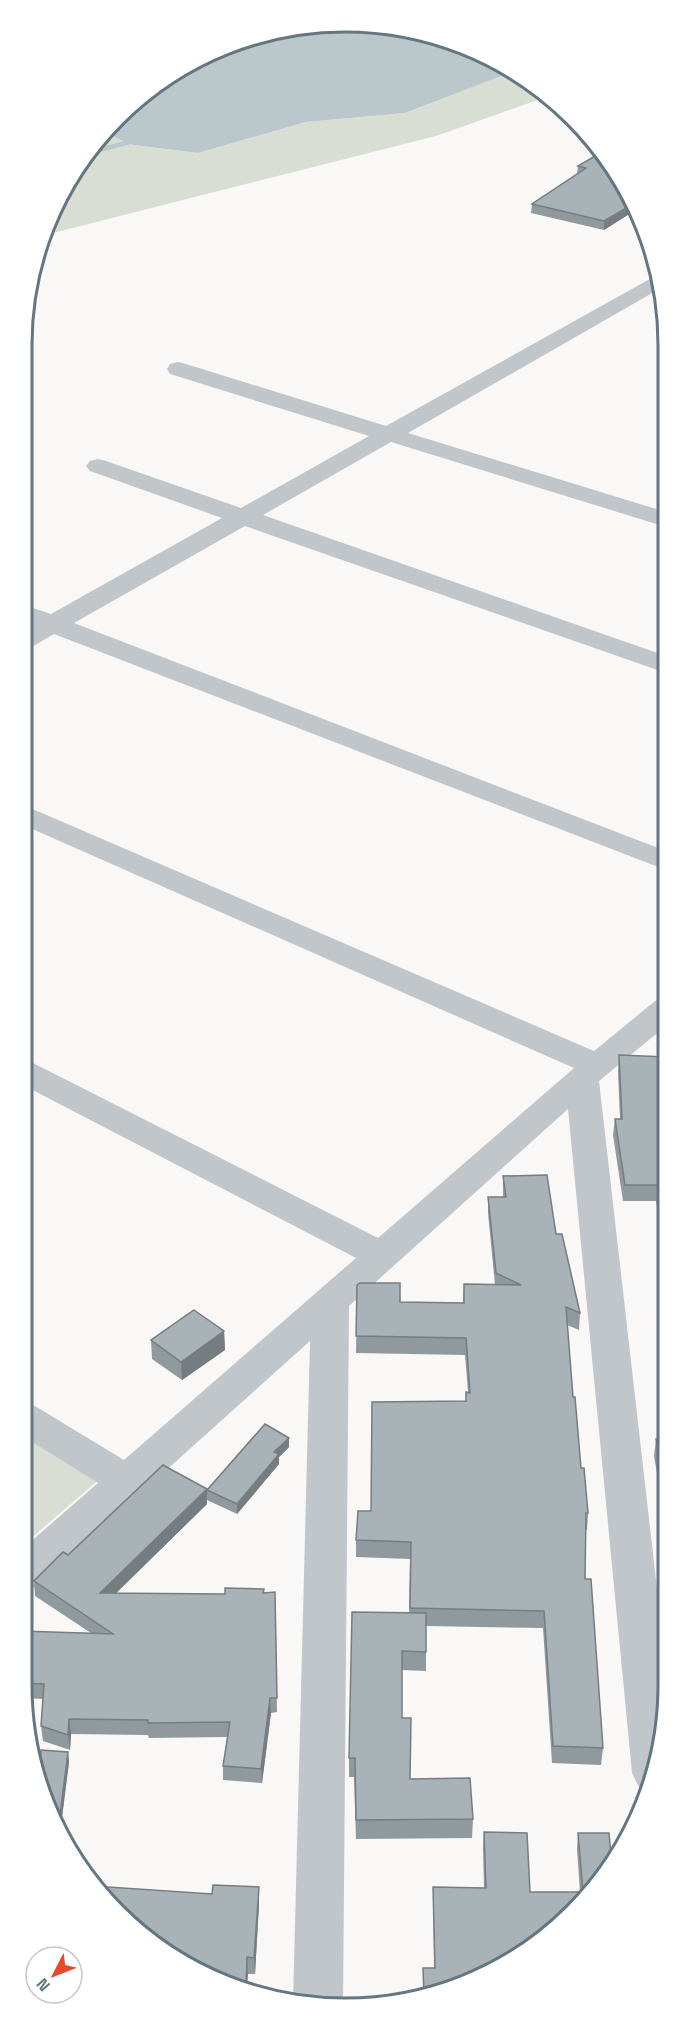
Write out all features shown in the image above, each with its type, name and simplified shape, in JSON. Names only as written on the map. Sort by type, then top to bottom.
[{"type":"street","points":[[32,636],[651,285]]},
{"type":"street","points":[[178,369],[658,518]]},
{"type":"street","points":[[98,466],[658,662]]},
{"type":"street","points":[[32,616],[658,858]]},
{"type":"street","points":[[32,824],[590,1072]]},
{"type":"street","points":[[32,1565],[590,1072],[658,1015]]},
{"type":"street","points":[[590,1072],[652,1741]]},
{"type":"street","points":[[32,1076],[383,1256]]},
{"type":"street","points":[[318,1996],[330,1302]]},
{"type":"street","points":[[32,1423],[127,1481]]},
{"type":"shaded area","points":[[365,32],[426,42],[464,55],[504,75],[405,113],[306,122],[198,153],[133,145],[111,136],[138,109],[171,84],[225,55],[263,42],[304,34]]},
{"type":"shaded area","points":[[504,75],[539,99],[436,136],[52,233],[73,188],[111,136],[133,145],[198,153],[306,122],[405,113]]},
{"type":"shaded area","points":[[32,1436],[102,1477],[32,1537]]},
{"type":"building","points":[[595,156],[616,188],[626,208],[604,221],[532,204],[586,168],[578,166]]},
{"type":"building","points":[[619,1055],[658,1057],[658,1190],[657,1185],[625,1185],[615,1119],[622,1119]]},
{"type":"building","points":[[547,1175],[556,1234],[562,1234],[580,1313],[566,1307],[573,1397],[575,1397],[581,1468],[584,1468],[588,1513],[586,1513],[585,1579],[591,1579],[603,1748],[553,1746],[544,1611],[410,1608],[411,1542],[356,1540],[358,1511],[371,1511],[372,1402],[466,1401],[466,1392],[470,1393],[466,1338],[356,1336],[357,1285],[360,1283],[400,1283],[400,1302],[464,1303],[464,1284],[521,1285],[496,1273],[488,1197],[506,1197],[503,1176]]},
{"type":"building","points":[[194,1310],[224,1331],[181,1362],[151,1340]]},
{"type":"building","points":[[265,1424],[289,1438],[274,1452],[279,1454],[237,1504],[207,1490]]},
{"type":"building","points":[[163,1465],[207,1489],[100,1593],[225,1594],[225,1588],[264,1589],[263,1593],[275,1592],[277,1698],[270,1698],[261,1769],[223,1766],[230,1722],[148,1723],[148,1720],[69,1719],[68,1735],[41,1726],[44,1684],[32,1683],[32,1631],[113,1634],[34,1581],[63,1552],[68,1555]]},
{"type":"building","points":[[352,1612],[426,1613],[426,1652],[402,1651],[402,1718],[411,1718],[410,1779],[470,1778],[473,1819],[356,1820],[355,1758],[349,1758]]},
{"type":"building","points":[[41,1750],[68,1752],[60,1815],[48,1785],[40,1758]]},
{"type":"building","points":[[484,1832],[527,1833],[530,1892],[579,1892],[551,1920],[501,1956],[464,1974],[424,1987],[423,1968],[435,1968],[433,1887],[486,1888]]},
{"type":"building","points":[[578,1833],[609,1833],[610,1850],[583,1888]]},
{"type":"building","points":[[213,1885],[259,1887],[254,1958],[247,1957],[246,1982],[206,1965],[171,1945],[138,1920],[106,1887],[212,1894]]},
{"type":"waterway","points":[[99,150],[137,140]]}]
